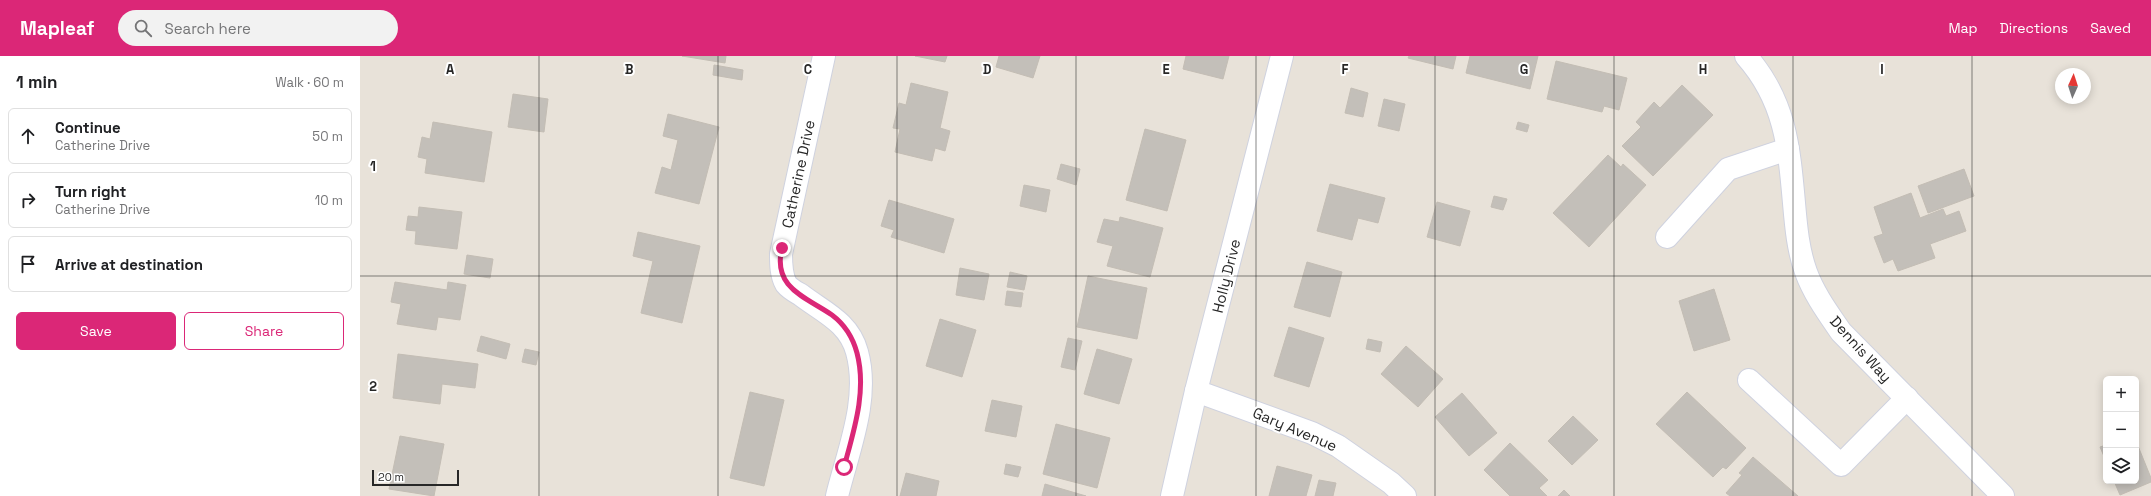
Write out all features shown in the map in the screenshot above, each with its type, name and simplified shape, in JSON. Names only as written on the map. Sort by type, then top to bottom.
[{"type":"street","name":"Catherine Drive","points":[[824,56],[781,254],[782,274],[787,285],[836,319],[848,332],[857,352],[861,374],[859,401],[837,496]]},
{"type":"street","name":"Holly Drive","points":[[1172,496],[1196,391],[1282,56]]},
{"type":"street","name":"Dennis Way","points":[[1746,56],[1761,73],[1776,101],[1786,133],[1797,238],[1806,272],[1820,302],[1841,332],[2003,496]]},
{"type":"street","points":[[1667,237],[1728,169],[1788,149]]},
{"type":"street","points":[[1749,380],[1842,464],[1906,398]]},
{"type":"street","name":"Gary Avenue","points":[[1196,391],[1312,433],[1338,446],[1386,479],[1405,496]]},
{"type":"building","points":[[682,56],[726,56],[725,63]]},
{"type":"building","points":[[915,56],[947,56],[945,62]]},
{"type":"building","points":[[999,56],[1040,56],[1033,78],[996,67]]},
{"type":"building","points":[[1186,56],[1229,56],[1223,79],[1183,69]]},
{"type":"building","points":[[1409,56],[1456,56],[1453,69],[1408,58]]},
{"type":"building","points":[[1470,56],[1538,56],[1530,89],[1466,73]]},
{"type":"building","points":[[1556,61],[1627,78],[1619,110],[1604,106],[1602,112],[1547,99]]},
{"type":"building","points":[[714,65],[743,70],[742,80],[713,75]]},
{"type":"building","points":[[911,83],[948,92],[940,128],[950,131],[945,151],[935,148],[932,161],[895,152],[900,129],[893,128],[899,103],[906,105]]},
{"type":"building","points":[[1682,85],[1713,115],[1653,176],[1622,146],[1641,127],[1636,122],[1654,102],[1660,108]]},
{"type":"building","points":[[1351,88],[1368,93],[1363,117],[1345,113]]},
{"type":"building","points":[[513,94],[548,99],[544,132],[508,127]]},
{"type":"building","points":[[1384,99],[1405,104],[1399,131],[1378,126]]},
{"type":"building","points":[[668,114],[719,127],[699,204],[655,193],[662,167],[671,170],[678,140],[663,136]]},
{"type":"building","points":[[433,122],[492,132],[484,182],[425,173],[427,159],[418,157],[422,137],[430,139]]},
{"type":"building","points":[[1518,122],[1529,125],[1527,132],[1516,129]]},
{"type":"building","points":[[1145,129],[1186,140],[1167,211],[1126,200]]},
{"type":"building","points":[[1608,155],[1621,167],[1623,164],[1646,185],[1589,247],[1553,213]]},
{"type":"building","points":[[1061,164],[1080,169],[1076,185],[1057,179]]},
{"type":"building","points":[[1964,169],[1974,196],[1928,213],[1918,186]]},
{"type":"building","points":[[1330,184],[1385,198],[1378,223],[1358,218],[1352,240],[1317,231]]},
{"type":"building","points":[[1024,185],[1050,190],[1046,212],[1020,206]]},
{"type":"building","points":[[1911,193],[1920,218],[1943,209],[1946,216],[1959,211],[1966,231],[1930,244],[1935,258],[1898,271],[1893,259],[1884,263],[1874,237],[1883,234],[1874,207]]},
{"type":"building","points":[[1494,196],[1507,199],[1503,210],[1491,207]]},
{"type":"building","points":[[889,200],[954,219],[944,253],[891,237],[894,230],[881,226]]},
{"type":"building","points":[[1437,202],[1470,211],[1460,246],[1427,237]]},
{"type":"building","points":[[419,207],[462,212],[457,249],[415,244],[416,231],[406,230],[408,216],[418,217]]},
{"type":"building","points":[[1120,217],[1163,228],[1150,277],[1107,266],[1113,246],[1097,242],[1104,219],[1119,222]]},
{"type":"building","points":[[638,232],[700,246],[682,323],[641,313],[653,261],[633,256]]},
{"type":"building","points":[[467,255],[493,259],[490,278],[464,274]]},
{"type":"building","points":[[1307,262],[1342,272],[1330,317],[1294,307]]},
{"type":"building","points":[[960,268],[989,274],[984,300],[956,295]]},
{"type":"building","points":[[1010,272],[1027,276],[1024,290],[1007,287]]},
{"type":"building","points":[[1088,276],[1147,288],[1137,339],[1077,327]]},
{"type":"building","points":[[395,282],[447,290],[448,282],[466,285],[460,320],[438,317],[436,330],[397,324],[401,304],[391,302]]},
{"type":"building","points":[[1714,289],[1730,340],[1694,351],[1679,301]]},
{"type":"building","points":[[1007,291],[1023,293],[1021,307],[1005,305]]},
{"type":"building","points":[[940,319],[976,330],[962,377],[926,366]]},
{"type":"building","points":[[1289,327],[1324,338],[1309,387],[1274,376]]},
{"type":"building","points":[[481,336],[510,344],[506,359],[477,351]]},
{"type":"building","points":[[1068,338],[1082,341],[1075,370],[1061,367]]},
{"type":"building","points":[[1368,339],[1382,342],[1380,352],[1366,349]]},
{"type":"building","points":[[1406,346],[1443,379],[1418,407],[1381,374]]},
{"type":"building","points":[[525,349],[539,352],[536,365],[522,362]]},
{"type":"building","points":[[1097,349],[1132,359],[1119,404],[1084,394]]},
{"type":"building","points":[[398,354],[478,364],[475,388],[442,384],[440,404],[393,398]]},
{"type":"building","points":[[750,392],[784,400],[764,486],[730,478]]},
{"type":"building","points":[[1687,392],[1746,448],[1726,469],[1723,467],[1713,477],[1656,424]]},
{"type":"building","points":[[1462,393],[1497,433],[1469,456],[1435,417]]},
{"type":"building","points":[[992,400],[1022,406],[1016,437],[985,431]]},
{"type":"building","points":[[1573,416],[1598,440],[1572,465],[1548,441]]},
{"type":"building","points":[[1056,424],[1110,438],[1097,488],[1043,474]]},
{"type":"building","points":[[400,436],[444,444],[434,496],[389,489]]},
{"type":"building","points":[[1510,443],[1548,480],[1539,488],[1547,496],[1510,496],[1484,470]]},
{"type":"building","points":[[2103,446],[2103,454],[2100,447]]},
{"type":"building","points":[[2139,448],[2151,478],[2151,482],[2120,495],[2115,484],[2139,484]]},
{"type":"building","points":[[1753,457],[1798,496],[1730,496],[1726,493],[1742,475],[1739,473]]},
{"type":"building","points":[[1006,464],[1021,467],[1018,477],[1004,474]]},
{"type":"building","points":[[1277,466],[1312,475],[1306,496],[1269,496]]},
{"type":"building","points":[[906,473],[939,481],[936,496],[900,496]]},
{"type":"building","points":[[1319,480],[1336,483],[1333,496],[1315,496]]},
{"type":"building","points":[[1045,484],[1086,496],[1042,496]]},
{"type":"building","points":[[1564,490],[1570,496],[1558,496]]},
{"type":"route","points":[[782,248],[782,274],[787,285],[807,300],[831,314],[848,332],[857,352],[861,374],[861,390],[855,425],[844,467]]}]
